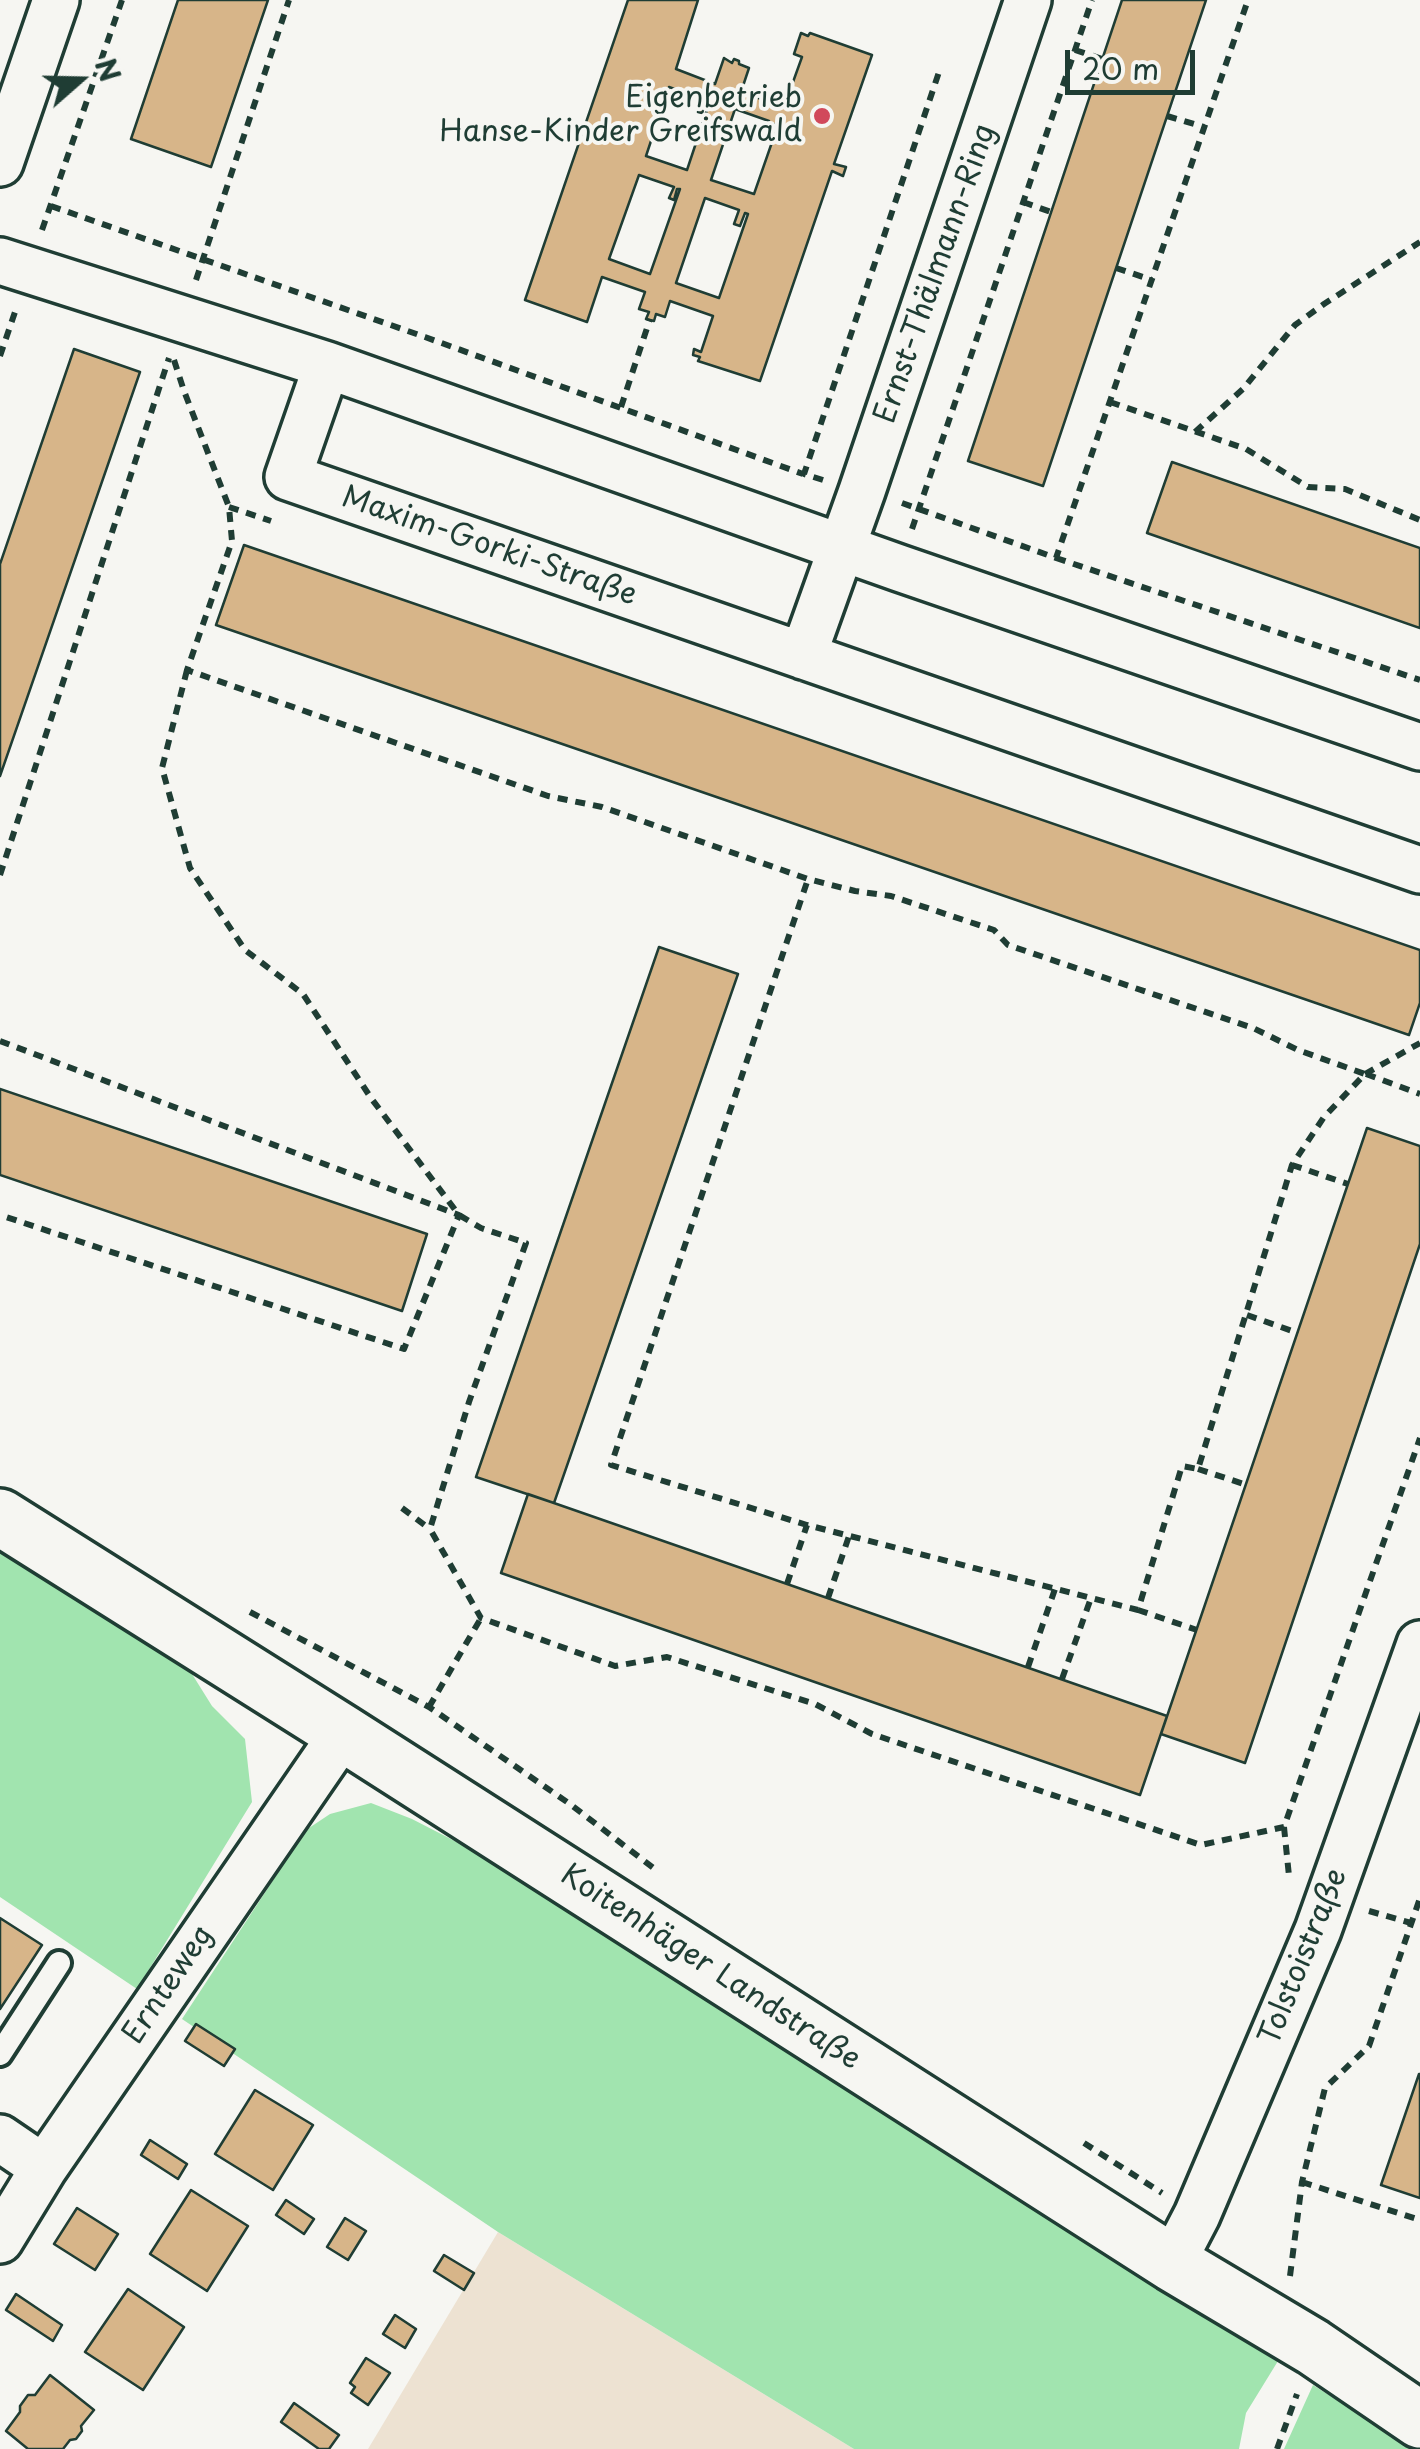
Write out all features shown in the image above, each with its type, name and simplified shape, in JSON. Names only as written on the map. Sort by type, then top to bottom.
[{"type":"main road","name":"Koitenhäger Landstraße","points":[[0,1517],[1172,2263],[1312,2347],[1420,2420]]},
{"type":"street","points":[[0,163],[56,0]]},
{"type":"street","name":"Ernst-Thälmann-Ring","points":[[842,548],[1028,0]]},
{"type":"street","points":[[15,265],[327,365],[898,568],[1420,747]]},
{"type":"street","name":"Maxim-Gorki-Straße","points":[[327,365],[288,477],[1420,870]]},
{"type":"street","points":[[803,656],[842,548]]},
{"type":"street","name":"Tolstoistraße","points":[[1172,2263],[1197,2216],[1318,1930],[1420,1644]]},
{"type":"street","name":"Ernteweg","points":[[0,2240],[44,2168],[343,1733]]},
{"type":"street","points":[[0,2138],[44,2168]]},
{"type":"lane","points":[[0,2054],[59,1963]]},
{"type":"path","points":[[15,265],[51,206],[122,0]]},
{"type":"path","points":[[184,318],[289,0]]},
{"type":"path","points":[[898,568],[1092,0]]},
{"type":"path","points":[[1056,558],[1248,0]]},
{"type":"path","points":[[1075,50],[1102,59]]},
{"type":"path","points":[[892,215],[940,69]]},
{"type":"path","points":[[1167,116],[1204,128]]},
{"type":"path","points":[[1023,202],[1051,212]]},
{"type":"path","points":[[51,206],[804,474]]},
{"type":"path","points":[[1195,432],[1244,389],[1295,325],[1420,242]]},
{"type":"path","points":[[1116,268],[1152,280]]},
{"type":"path","points":[[621,408],[650,319]]},
{"type":"path","points":[[0,875],[172,350],[184,392],[230,507],[232,542],[188,670],[162,768],[190,868],[245,950],[303,994],[371,1098],[459,1214]]},
{"type":"path","points":[[1110,402],[1246,449],[1308,487],[1346,490],[1420,520]]},
{"type":"path","points":[[919,508],[1420,680]]},
{"type":"path","points":[[188,670],[548,796],[602,807],[808,880],[891,896],[994,930],[1008,945],[1254,1028],[1298,1050],[1420,1094]]},
{"type":"path","points":[[808,880],[611,1466],[808,1525],[1138,1610],[1198,1630]]},
{"type":"path","points":[[0,1041],[459,1214],[481,1228],[526,1244],[469,1402],[430,1529]]},
{"type":"path","points":[[1198,1468],[1292,1164],[1324,1117],[1365,1074],[1420,1044]]},
{"type":"path","points":[[1292,1164],[1348,1184]]},
{"type":"path","points":[[0,1215],[404,1349],[459,1214]]},
{"type":"path","points":[[1247,1315],[1298,1333]]},
{"type":"path","points":[[402,1508],[430,1529],[481,1618],[615,1666],[667,1657],[723,1674],[815,1704],[872,1734],[1200,1845],[1284,1827],[1420,1438]]},
{"type":"path","points":[[1138,1610],[1182,1466],[1247,1485]]},
{"type":"path","points":[[787,1584],[808,1525]]},
{"type":"path","points":[[828,1598],[849,1536]]},
{"type":"path","points":[[1028,1667],[1055,1589]]},
{"type":"path","points":[[1062,1679],[1090,1598]]},
{"type":"path","points":[[246,1609],[429,1707],[570,1804],[669,1880]]},
{"type":"path","points":[[429,1707],[481,1618]]},
{"type":"path","points":[[1274,2267],[1290,2277],[1302,2182],[1325,2088],[1369,2046],[1420,1898]]},
{"type":"path","points":[[1083,2142],[1197,2216]]},
{"type":"path","points":[[1302,2182],[1420,2220]]},
{"type":"shaded area","points":[[498,2232],[854,2449],[368,2449]]},
{"type":"green space","points":[[0,1551],[192,1674],[212,1706],[245,1739],[252,1802],[137,1989],[0,1897]]},
{"type":"green space","points":[[371,1803],[480,1854],[1278,2361],[1246,2413],[1239,2449],[854,2449],[498,2232],[182,2019],[306,1830],[330,1814]]},
{"type":"green space","points":[[1313,2385],[1415,2449],[1284,2449]]},
{"type":"building","points":[[178,0],[268,0],[211,167],[131,139]]},
{"type":"building","points":[[628,0],[698,0],[676,69],[715,84],[724,58],[732,63],[734,59],[749,68],[741,92],[784,107],[802,57],[794,54],[801,33],[872,55],[834,164],[846,167],[843,176],[832,171],[760,381],[698,361],[700,357],[693,355],[694,349],[701,352],[713,316],[670,301],[665,317],[656,314],[654,321],[646,319],[649,312],[639,309],[645,292],[602,277],[587,322],[525,300]],"holes":[[[669,87],[703,99],[698,112],[702,113],[707,100],[710,101],[687,170],[646,156]],[[735,109],[769,121],[764,135],[770,137],[775,124],[778,125],[754,194],[711,180]],[[639,175],[674,187],[669,198],[674,200],[680,189],[650,274],[609,259]],[[705,198],[739,210],[734,224],[740,226],[745,213],[748,214],[719,298],[676,283]]]},
{"type":"building","points":[[1122,0],[1206,0],[1043,486],[968,461]]},
{"type":"building","points":[[74,349],[140,372],[0,776],[0,564]]},
{"type":"building","points":[[1172,462],[1420,548],[1420,628],[1147,533]]},
{"type":"building","points":[[244,545],[1420,950],[1420,1003],[1409,1035],[216,625]]},
{"type":"building","points":[[659,947],[738,974],[554,1503],[476,1477]]},
{"type":"building","points":[[0,1089],[427,1234],[402,1311],[0,1175]]},
{"type":"building","points":[[1367,1128],[1420,1146],[1420,1244],[1245,1763],[1161,1734]]},
{"type":"building","points":[[528,1494],[1167,1716],[1140,1795],[501,1573]]},
{"type":"building","points":[[0,1918],[42,1945],[0,2009]]},
{"type":"building","points":[[196,2024],[235,2049],[224,2066],[185,2041]]},
{"type":"building","points":[[1420,2074],[1420,2198],[1381,2185]]},
{"type":"building","points":[[255,2090],[313,2125],[273,2190],[215,2154]]},
{"type":"building","points":[[150,2140],[187,2164],[178,2179],[141,2155]]},
{"type":"building","points":[[191,2190],[248,2226],[207,2291],[150,2254]]},
{"type":"building","points":[[286,2200],[314,2219],[304,2234],[276,2215]]},
{"type":"building","points":[[77,2208],[118,2234],[95,2270],[54,2244]]},
{"type":"building","points":[[345,2218],[366,2231],[348,2260],[327,2247]]},
{"type":"building","points":[[444,2255],[474,2273],[464,2290],[434,2271]]},
{"type":"building","points":[[128,2289],[184,2327],[143,2390],[85,2352]]},
{"type":"building","points":[[16,2294],[62,2325],[53,2341],[6,2310]]},
{"type":"building","points":[[395,2315],[416,2329],[405,2348],[383,2334]]},
{"type":"building","points":[[366,2358],[390,2373],[368,2405],[351,2393],[355,2387],[350,2383]]},
{"type":"building","points":[[50,2375],[94,2410],[76,2439],[63,2449],[28,2449],[6,2431],[28,2395],[35,2395]]},
{"type":"building","points":[[294,2403],[339,2435],[329,2449],[319,2449],[281,2422]]},
{"type":"place","name":"Eigenbetrieb Hanse-Kinder Greifswald","points":[[822,116]]}]
